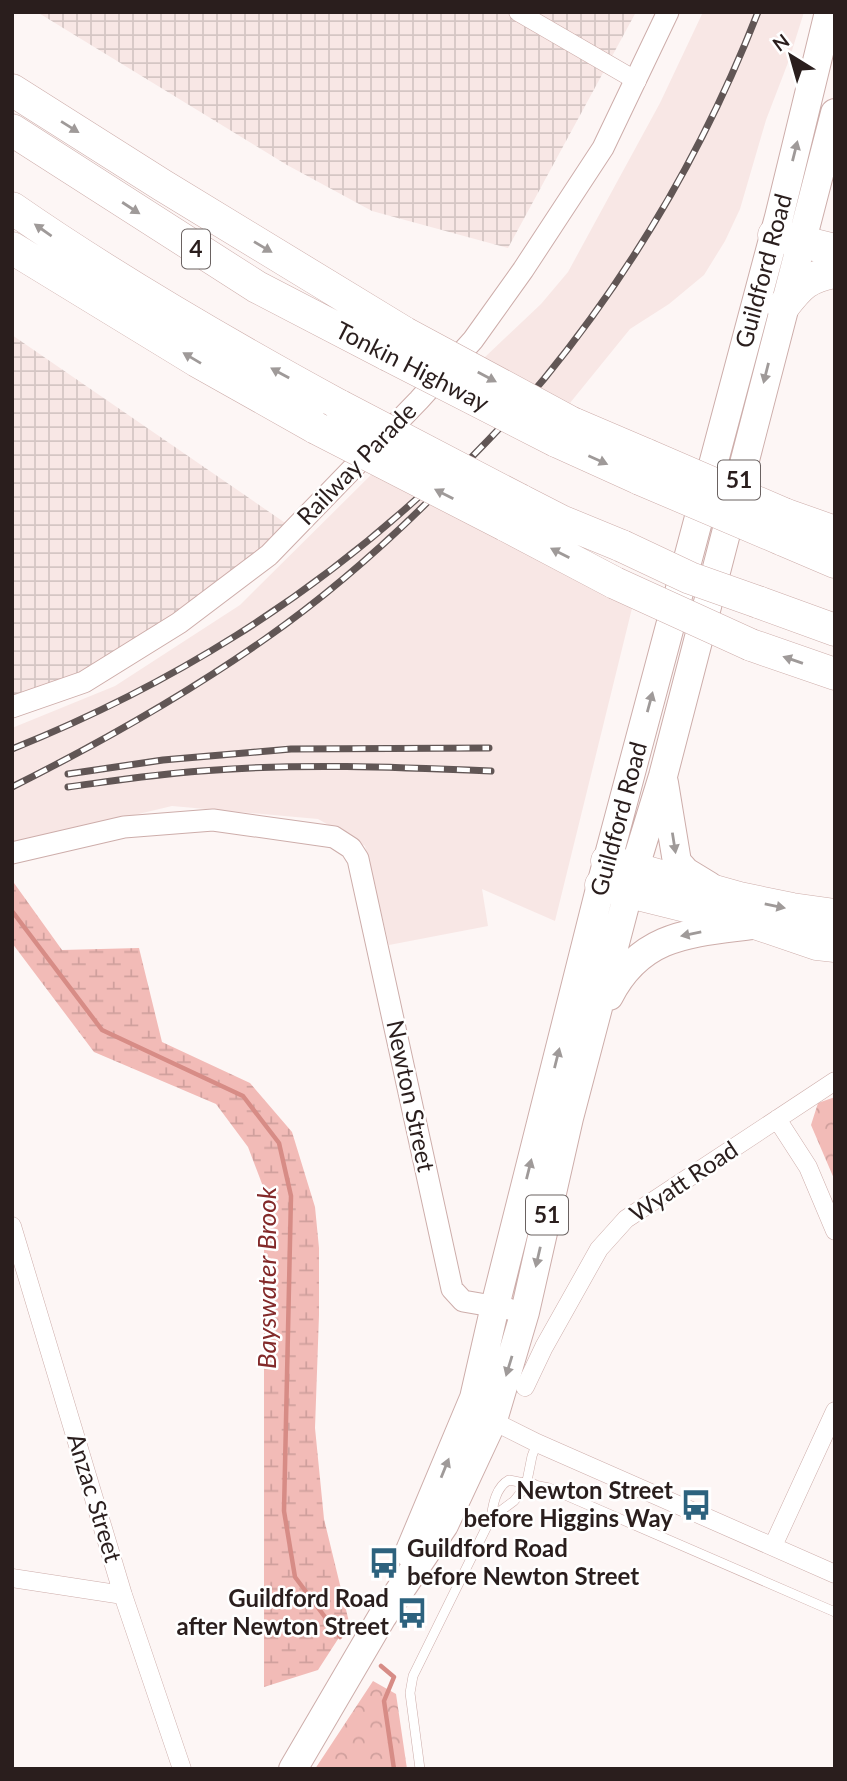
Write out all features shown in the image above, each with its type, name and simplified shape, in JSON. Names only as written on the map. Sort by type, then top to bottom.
[{"type":"highway","name":"Guildford Road","points":[[293,1769],[382,1617],[443,1525],[481,1415],[525,1312],[569,1118],[594,1023],[618,876],[663,776],[783,307],[799,230],[829,12]]},
{"type":"highway","points":[[12,90],[162,185],[397,344]]},
{"type":"highway","name":"Guildford Road","points":[[481,1415],[474,1398],[495,1306],[799,230],[835,113]]},
{"type":"highway","name":"Tonkin Highway","points":[[12,130],[257,287],[397,344],[564,432],[782,526],[835,562]]},
{"type":"highway","points":[[12,208],[62,243],[219,340],[340,406],[512,513],[615,583],[751,645],[835,674]]},
{"type":"highway","points":[[799,230],[835,250]]},
{"type":"highway","points":[[12,248],[197,361],[316,428],[512,513],[561,521],[690,578],[835,630]]},
{"type":"highway","points":[[783,307],[800,284],[818,275],[835,272]]},
{"type":"highway","points":[[782,526],[835,532]]},
{"type":"highway","points":[[663,776],[677,862],[686,872],[716,890]]},
{"type":"highway","points":[[618,876],[716,890],[792,909],[835,915]]},
{"type":"highway","points":[[618,876],[817,944],[835,946]]},
{"type":"highway","points":[[594,1023],[625,969],[653,947],[671,938],[692,933],[758,924]]},
{"type":"street","points":[[518,12],[637,81]]},
{"type":"street","name":"Railway Parade","points":[[12,707],[84,682],[179,623],[270,555],[473,340],[523,270],[603,148],[668,12]]},
{"type":"street","name":"Newton Street","points":[[12,853],[124,827],[213,820],[334,837],[351,848],[358,859],[452,1289],[463,1301],[525,1312]]},
{"type":"street","name":"Wyatt Road","points":[[525,1387],[544,1347],[599,1249],[626,1219],[835,1081]]},
{"type":"street","points":[[777,1119],[808,1167],[835,1231]]},
{"type":"street","name":"Anzac Street","points":[[12,1226],[123,1595],[182,1769]]},
{"type":"street","points":[[773,1546],[835,1410]]},
{"type":"street","points":[[481,1415],[537,1443],[835,1574]]},
{"type":"street","points":[[12,1578],[123,1595]]},
{"type":"lane","points":[[491,1518],[514,1501],[530,1484],[532,1456],[537,1443]]},
{"type":"lane","points":[[420,1769],[410,1693],[413,1676],[491,1518],[493,1503],[502,1483],[509,1480],[530,1484],[835,1612]]},
{"type":"shaded area","points":[[37,12],[636,12],[508,248],[372,211],[287,165]]},
{"type":"shaded area","points":[[703,12],[804,12],[766,120],[740,209],[725,241],[704,275],[669,304],[630,329],[570,403],[484,358],[541,304],[568,272],[660,103]]},
{"type":"shaded area","points":[[12,335],[294,529],[92,678],[12,707]]},
{"type":"shaded area","points":[[388,458],[637,588],[555,921],[482,889],[488,926],[389,945],[365,846],[318,819],[172,806],[12,844],[12,728],[115,686],[240,605]]},
{"type":"green space","points":[[14,883],[62,950],[139,948],[162,1042],[250,1083],[292,1132],[315,1207],[319,1248],[319,1315],[315,1428],[324,1519],[349,1622],[318,1670],[264,1687],[264,1189],[248,1147],[216,1104],[94,1052],[12,943]]},
{"type":"green space","points":[[835,1097],[835,1181],[811,1125],[818,1103]]},
{"type":"green space","points":[[373,1681],[396,1694],[407,1769],[315,1769]]},
{"type":"waterway","name":"Bayswater Brook","points":[[12,911],[102,1030],[243,1096],[279,1143],[291,1196],[284,1511],[295,1577],[340,1637]]},
{"type":"waterway","name":"Bayswater Brook","points":[[381,1666],[394,1677],[384,1701],[394,1769]]},
{"type":"railway","points":[[12,787],[110,736],[173,699],[235,660],[292,619],[394,534],[495,433],[535,390],[577,337],[638,250],[691,158],[738,61],[758,12]]},
{"type":"railway","points":[[12,749],[128,697],[236,635],[339,564],[435,482]]},
{"type":"railway","points":[[68,774],[163,760],[291,749],[489,748]]},
{"type":"railway","points":[[68,787],[184,772],[274,767],[491,771]]},
{"type":"place","name":"Newton Street before Higgins Way","points":[[696,1505]]},
{"type":"place","name":"Guildford Road before Newton Street","points":[[384,1563]]},
{"type":"place","name":"Guildford Road after Newton Street","points":[[412,1613]]}]
